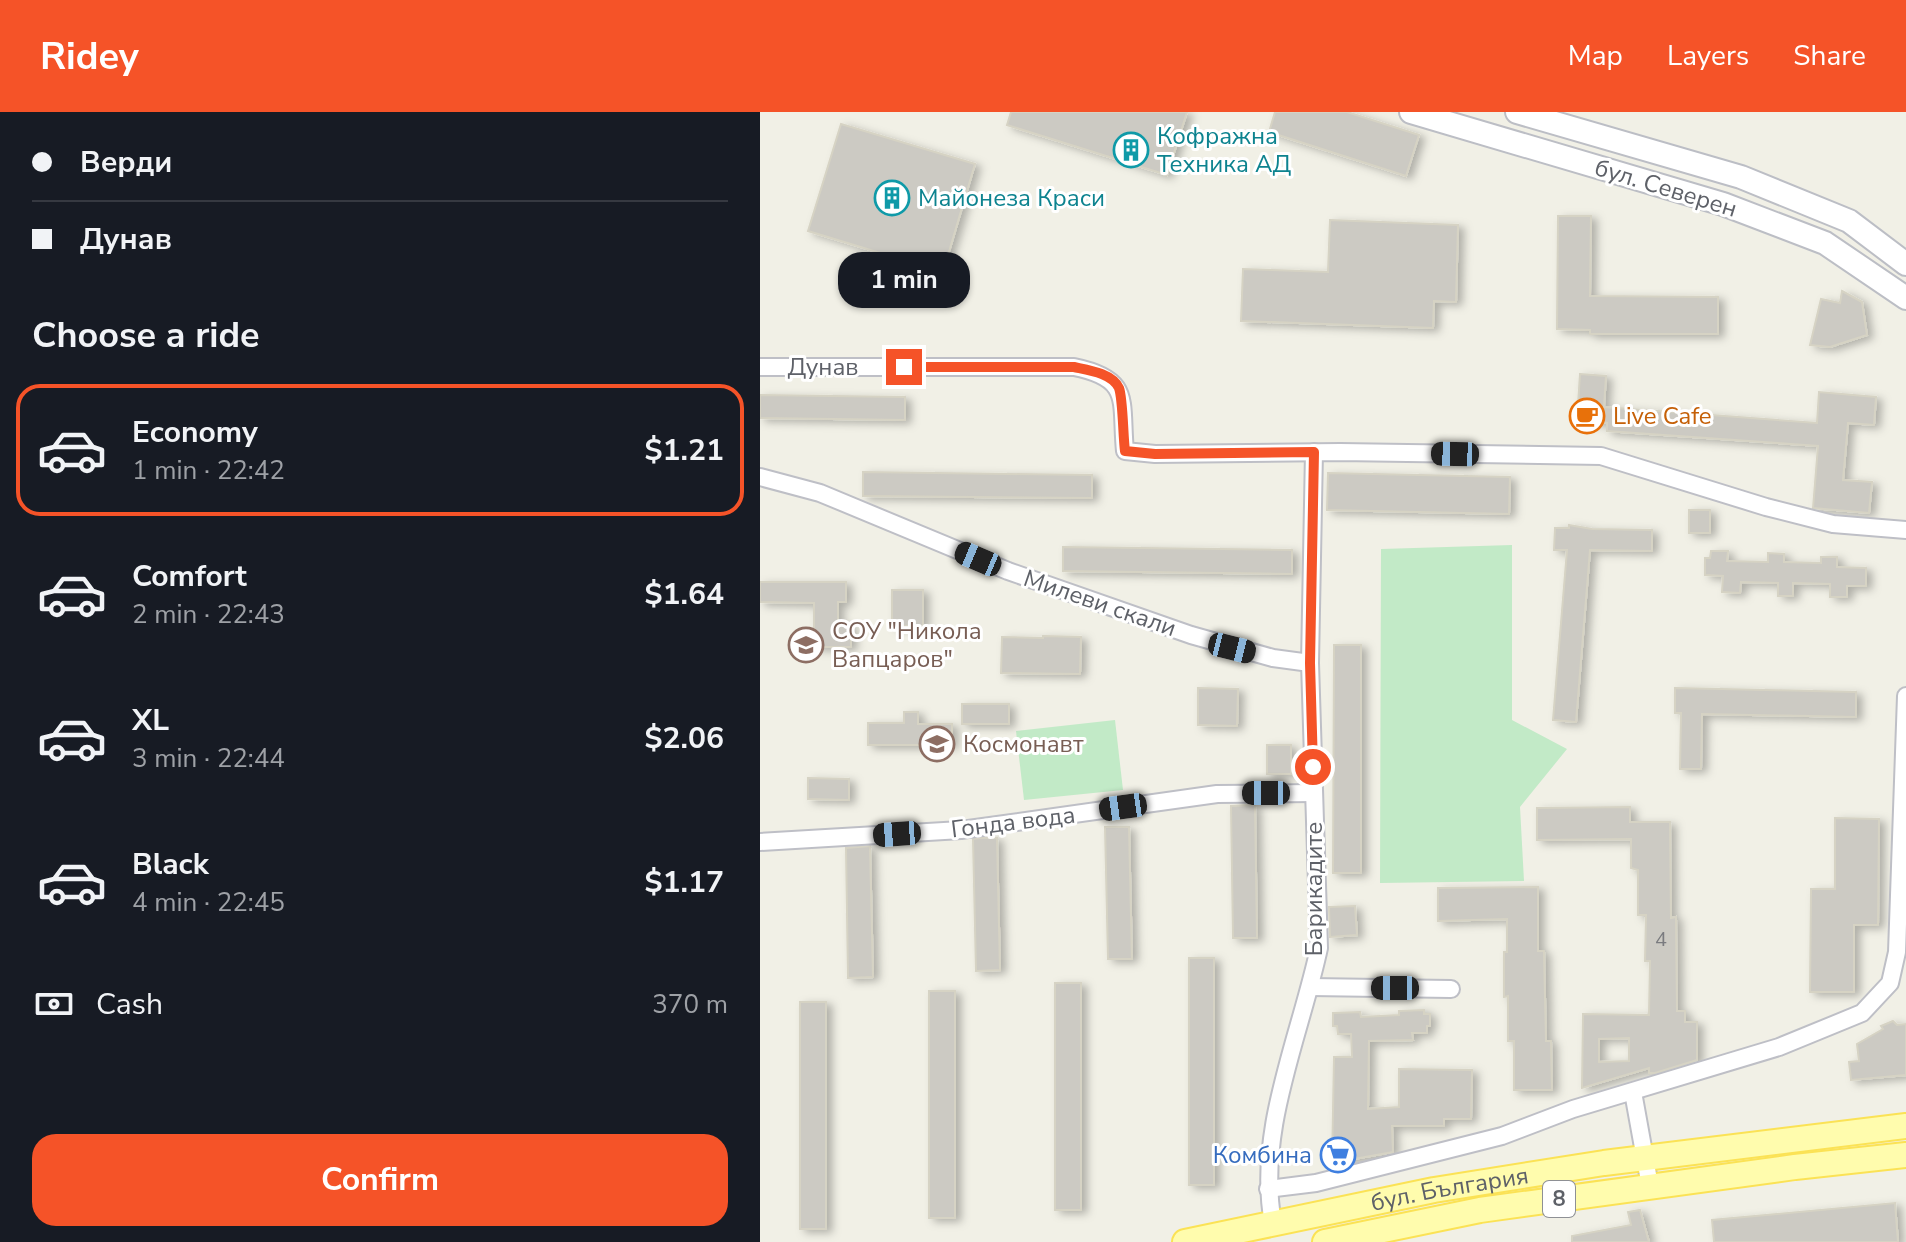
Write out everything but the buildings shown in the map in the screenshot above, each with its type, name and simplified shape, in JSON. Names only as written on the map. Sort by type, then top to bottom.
[{"type":"main road","name":"бул. Северен","points":[[1411,112],[1723,204],[1825,243],[1906,298]]},
{"type":"main road","name":"бул. Северен","points":[[1517,112],[1741,177],[1849,221],[1906,264]]},
{"type":"main road","name":"бул. България","points":[[1185,1242],[1434,1190],[1644,1158],[1906,1126]]},
{"type":"main road","name":"8","points":[[1325,1242],[1480,1210],[1906,1155]]},
{"type":"street","name":"Дунав","points":[[760,367],[1074,367],[1097,371],[1119,388],[1125,451],[1155,454],[1314,452]]},
{"type":"street","points":[[1314,452],[1601,456],[1780,511],[1853,527],[1906,530]]},
{"type":"street","name":"Барикадите","points":[[1273,1223],[1268,1189],[1270,1155],[1287,1067],[1319,948],[1310,663],[1314,452]]},
{"type":"street","name":"Милеви скали","points":[[760,477],[820,493],[1008,571],[1191,635],[1273,658],[1310,663]]},
{"type":"street","points":[[1268,1189],[1316,1183],[1502,1136],[1573,1109],[1779,1047],[1862,1013],[1890,983],[1897,952],[1906,696]]},
{"type":"street","name":"Гонда вода","points":[[760,842],[961,830],[1217,794],[1314,793]]},
{"type":"street","points":[[1310,987],[1451,989]]},
{"type":"street","points":[[1633,1092],[1650,1186]]},
{"type":"green space","points":[[1512,545],[1512,720],[1567,749],[1520,807],[1524,881],[1380,883],[1381,549]]},
{"type":"green space","points":[[1115,720],[1123,790],[1024,800],[1016,731]]},
{"type":"place","name":"Кофражна Техника АД","points":[[1131,150]]},
{"type":"place","name":"Майонеза Краси","points":[[892,198]]},
{"type":"place","name":"Live Cafe","points":[[1587,416]]},
{"type":"place","name":"СОУ \"Никола Вапцаров\"","points":[[806,645]]},
{"type":"place","name":"Космонавт","points":[[937,744]]},
{"type":"place","name":"Комбина","points":[[1338,1155]]},
{"type":"route","points":[[904,367],[1074,367],[1097,371],[1119,388],[1125,451],[1155,454],[1314,452],[1310,663],[1313,767]]}]
